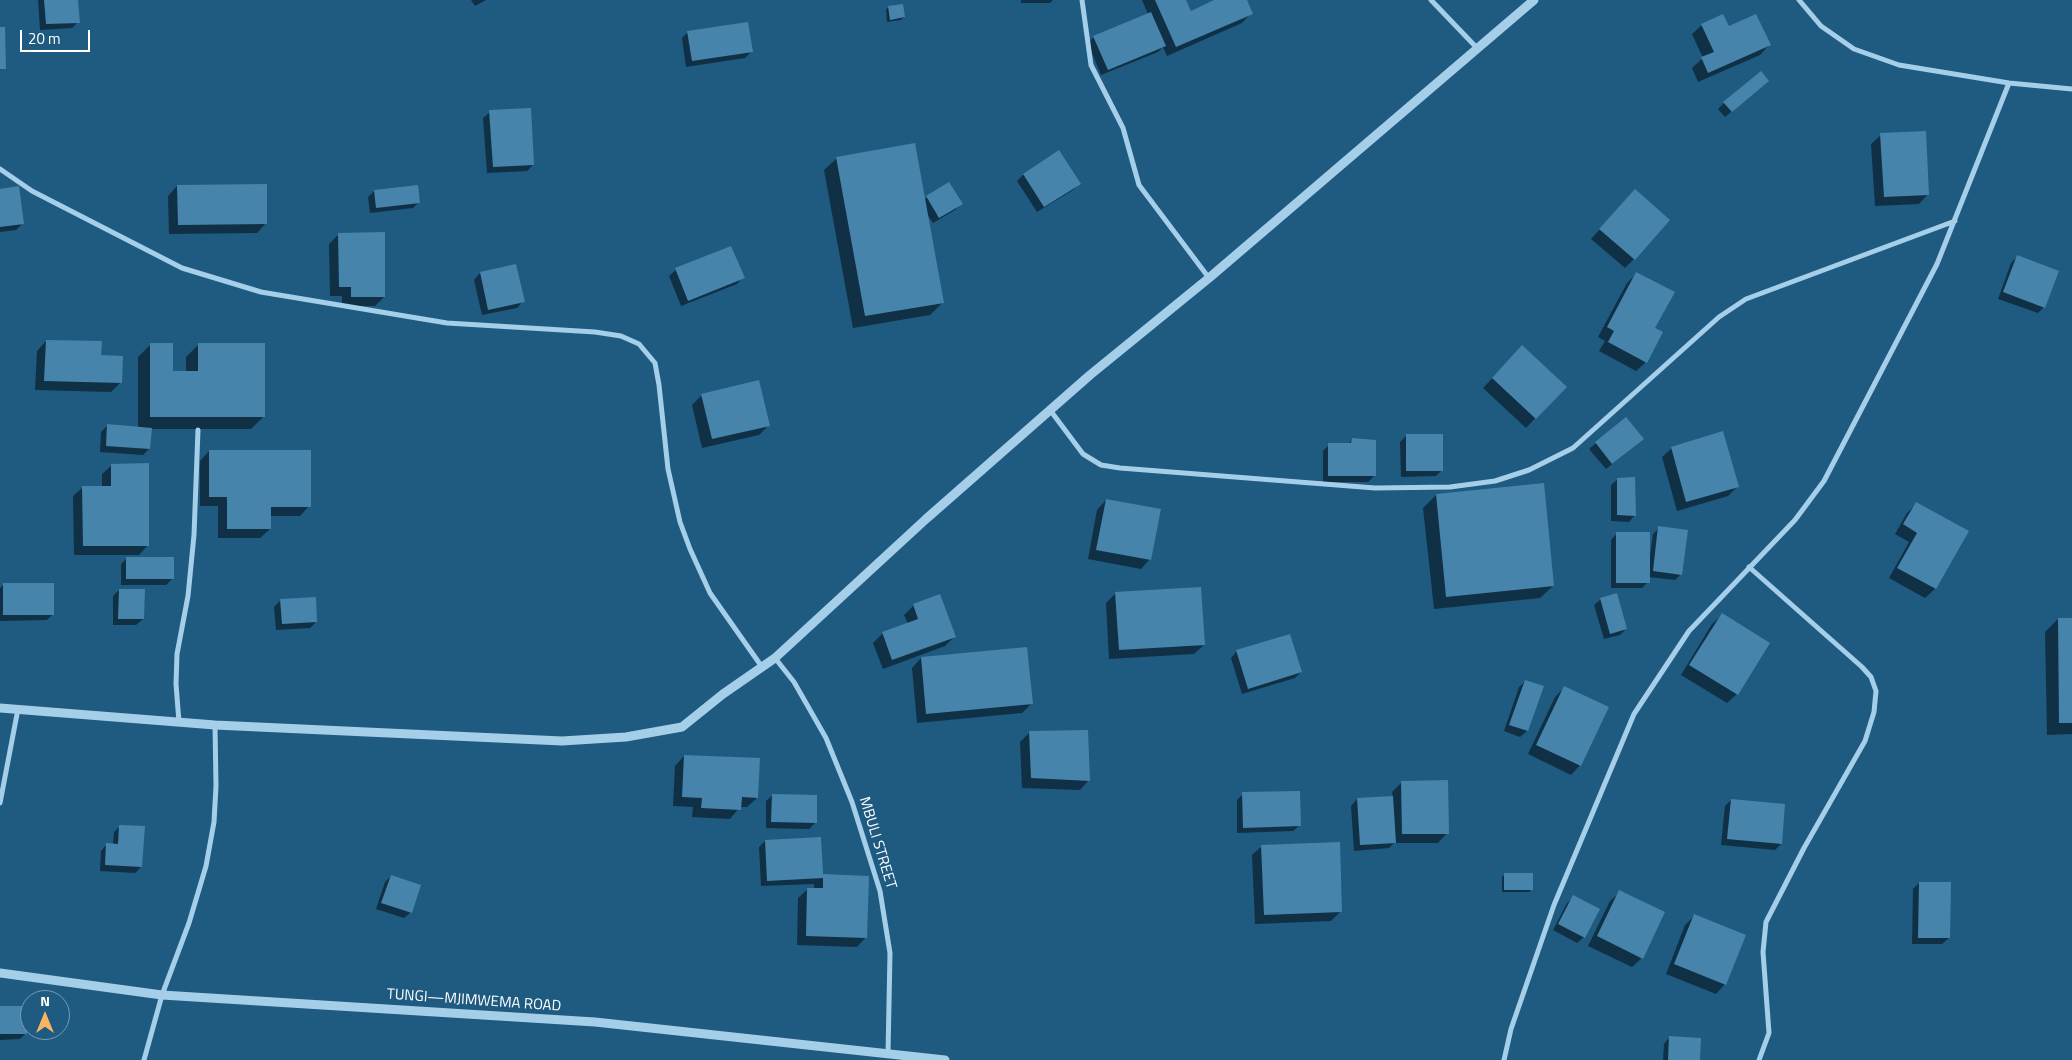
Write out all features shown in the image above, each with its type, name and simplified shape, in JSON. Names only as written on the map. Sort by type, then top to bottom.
[{"type":"street","points":[[1082,0],[1091,65],[1123,128],[1139,185],[1209,278]]},
{"type":"street","points":[[1431,0],[1477,48]]},
{"type":"street","points":[[0,708],[215,725],[562,740],[626,737],[682,727],[722,694],[775,658],[926,519],[1090,374],[1209,278],[1534,0]]},
{"type":"street","points":[[1799,0],[1821,26],[1854,49],[1899,65],[2009,82],[2072,89]]},
{"type":"street","points":[[1504,1060],[1511,1029],[1554,905],[1634,714],[1689,631],[1796,520],[1824,481],[1937,264],[2009,82]]},
{"type":"street","points":[[0,169],[32,191],[182,268],[261,292],[447,323],[595,332],[621,336],[639,344],[655,363],[660,385],[668,469],[680,522],[690,549],[710,593],[762,666]]},
{"type":"street","points":[[1050,410],[1083,454],[1101,465],[1375,488],[1450,487],[1495,481],[1529,470],[1573,448],[1719,317],[1746,299],[1955,221]]},
{"type":"street","points":[[180,722],[176,684],[177,654],[188,596],[194,535],[198,430]]},
{"type":"street","points":[[1749,567],[1862,667],[1871,677],[1876,691],[1874,712],[1865,741],[1804,848],[1766,922],[1763,952],[1769,1033],[1759,1060]]},
{"type":"street","name":"MBULI STREET","points":[[775,658],[794,682],[826,738],[852,802],[880,891],[890,953],[888,1055]]},
{"type":"street","points":[[0,803],[18,709]]},
{"type":"street","points":[[144,1060],[162,994],[189,923],[206,866],[214,822],[216,786],[215,725]]},
{"type":"street","name":"TUNGI—MJIMWEMA ROAD","points":[[0,973],[162,994],[595,1022],[945,1060]]},
{"type":"building","points":[[44,0],[78,0],[80,23],[46,24]]},
{"type":"building","points":[[1155,0],[1186,0],[1191,11],[1214,0],[1247,0],[1253,14],[1176,47]]},
{"type":"building","points":[[903,4],[905,17],[890,20],[888,6]]},
{"type":"building","points":[[1151,12],[1166,46],[1108,70],[1093,36]]},
{"type":"building","points":[[1723,14],[1729,26],[1756,14],[1771,45],[1708,73],[1701,57],[1714,52],[1701,24]]},
{"type":"building","points":[[748,22],[753,52],[692,61],[687,31]]},
{"type":"building","points":[[0,27],[5,27],[6,69],[0,69]]},
{"type":"building","points":[[1761,71],[1769,81],[1732,112],[1723,102]]},
{"type":"building","points":[[531,108],[534,165],[493,167],[489,110]]},
{"type":"building","points":[[1926,131],[1929,195],[1884,197],[1880,133]]},
{"type":"building","points":[[915,143],[944,303],[865,316],[836,157]]},
{"type":"building","points":[[1059,150],[1081,184],[1044,207],[1023,174]]},
{"type":"building","points":[[949,182],[963,204],[939,218],[926,196]]},
{"type":"building","points":[[267,184],[267,224],[178,225],[177,185]]},
{"type":"building","points":[[418,185],[420,203],[376,208],[374,190]]},
{"type":"building","points":[[19,186],[24,224],[0,227],[0,189]]},
{"type":"building","points":[[1635,189],[1670,220],[1635,260],[1599,229]]},
{"type":"building","points":[[385,232],[385,297],[351,297],[351,287],[339,287],[338,233]]},
{"type":"building","points":[[731,246],[745,278],[688,301],[675,268]]},
{"type":"building","points":[[2017,255],[2059,271],[2045,308],[2003,292]]},
{"type":"building","points":[[516,264],[525,302],[488,310],[480,272]]},
{"type":"building","points":[[1636,272],[1675,292],[1655,328],[1663,332],[1647,363],[1608,342],[1614,331],[1607,327]]},
{"type":"building","points":[[46,340],[102,341],[101,355],[123,356],[122,383],[44,381]]},
{"type":"building","points":[[150,343],[173,343],[173,371],[198,371],[198,343],[265,343],[265,417],[150,417]]},
{"type":"building","points":[[1522,345],[1567,387],[1536,419],[1492,378]]},
{"type":"building","points":[[759,380],[770,426],[712,439],[701,394]]},
{"type":"building","points":[[1626,417],[1644,439],[1612,464],[1595,442]]},
{"type":"building","points":[[107,424],[152,428],[150,449],[106,446]]},
{"type":"building","points":[[1723,431],[1739,487],[1686,502],[1671,447]]},
{"type":"building","points":[[1406,434],[1443,434],[1443,471],[1406,471]]},
{"type":"building","points":[[1352,438],[1376,440],[1376,476],[1328,476],[1328,443],[1351,443]]},
{"type":"building","points":[[209,450],[311,450],[311,507],[271,507],[271,529],[227,529],[227,497],[209,497]]},
{"type":"building","points":[[149,463],[149,546],[83,546],[82,486],[111,486],[111,464]]},
{"type":"building","points":[[1635,477],[1636,516],[1617,515],[1617,478]]},
{"type":"building","points":[[1544,483],[1554,586],[1446,597],[1436,494]]},
{"type":"building","points":[[1106,499],[1161,509],[1151,560],[1096,550]]},
{"type":"building","points":[[1916,502],[1969,531],[1936,589],[1897,568],[1917,533],[1903,524]]},
{"type":"building","points":[[1658,526],[1688,530],[1682,575],[1653,571]]},
{"type":"building","points":[[1616,532],[1650,532],[1650,583],[1616,583]]},
{"type":"building","points":[[126,557],[174,557],[174,579],[126,579]]},
{"type":"building","points":[[3,583],[54,583],[54,615],[3,615]]},
{"type":"building","points":[[1201,587],[1205,645],[1119,650],[1115,592]]},
{"type":"building","points":[[119,589],[145,589],[144,619],[118,619]]},
{"type":"building","points":[[1617,593],[1627,629],[1610,634],[1600,598]]},
{"type":"building","points":[[940,594],[956,637],[892,660],[882,632],[918,619],[913,604]]},
{"type":"building","points":[[316,597],[317,622],[282,624],[280,599]]},
{"type":"building","points":[[1722,613],[1770,643],[1738,695],[1689,665]]},
{"type":"building","points":[[2058,618],[2072,618],[2072,723],[2059,723]]},
{"type":"building","points":[[1290,634],[1302,672],[1248,689],[1236,650]]},
{"type":"building","points":[[1027,647],[1033,704],[926,714],[921,657]]},
{"type":"building","points":[[1525,680],[1544,686],[1528,731],[1509,725]]},
{"type":"building","points":[[1564,686],[1609,707],[1581,766],[1536,745]]},
{"type":"building","points":[[1088,730],[1090,781],[1031,778],[1029,731]]},
{"type":"building","points":[[684,755],[760,758],[758,798],[742,797],[741,810],[701,808],[702,798],[682,797]]},
{"type":"building","points":[[1448,780],[1449,834],[1402,834],[1401,781]]},
{"type":"building","points":[[1300,791],[1301,826],[1243,828],[1242,792]]},
{"type":"building","points":[[772,794],[817,795],[817,823],[771,822]]},
{"type":"building","points":[[1393,796],[1396,843],[1360,845],[1357,798]]},
{"type":"building","points":[[1731,799],[1785,804],[1782,844],[1727,839]]},
{"type":"building","points":[[119,825],[145,826],[142,867],[105,865],[106,843],[118,844]]},
{"type":"building","points":[[821,837],[823,874],[869,876],[867,938],[806,936],[807,888],[823,888],[823,878],[767,881],[765,840]]},
{"type":"building","points":[[1340,842],[1342,912],[1264,915],[1261,845]]},
{"type":"building","points":[[1504,873],[1533,873],[1533,890],[1504,890]]},
{"type":"building","points":[[391,875],[421,885],[412,913],[381,903]]},
{"type":"building","points":[[1919,882],[1951,882],[1950,938],[1918,938]]},
{"type":"building","points":[[1619,890],[1665,912],[1643,959],[1597,936]]},
{"type":"building","points":[[1573,895],[1600,909],[1585,938],[1558,924]]},
{"type":"building","points":[[1694,914],[1746,935],[1726,985],[1674,964]]},
{"type":"building","points":[[0,1006],[20,1006],[20,1034],[0,1034]]},
{"type":"building","points":[[1669,1036],[1701,1038],[1700,1060],[1668,1060]]}]
